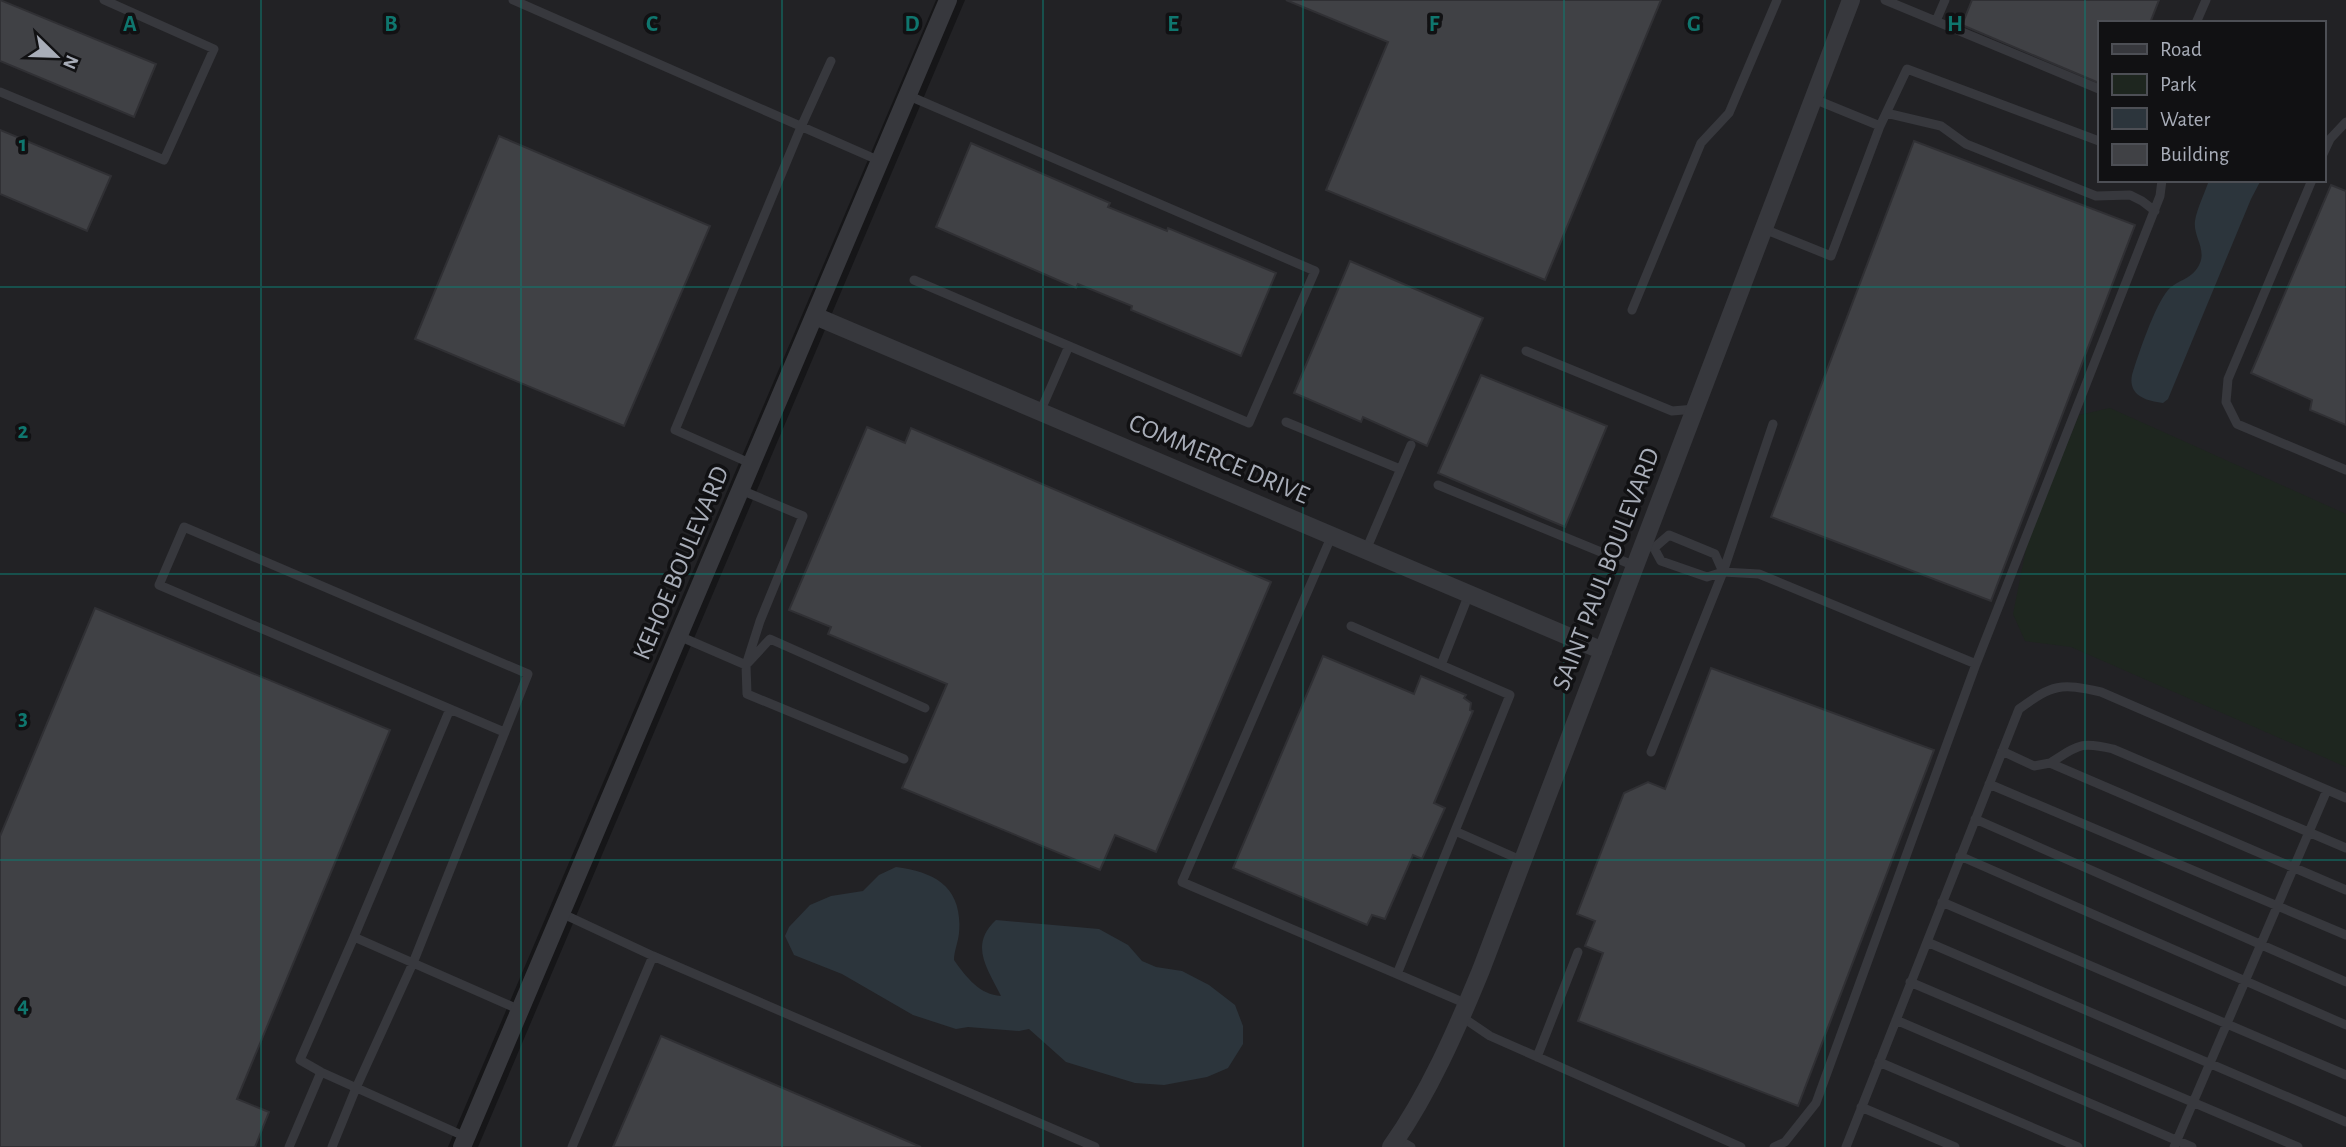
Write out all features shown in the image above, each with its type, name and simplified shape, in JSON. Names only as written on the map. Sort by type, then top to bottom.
[{"type":"street","name":"KEHOE BOULEVARD","points":[[464,1142],[948,0]]},
{"type":"street","name":"SAINT PAUL BOULEVARD","points":[[1400,1144],[1464,1011],[1635,566],[1649,546],[1695,409],[1851,0]]},
{"type":"street","name":"COMMERCE DRIVE","points":[[815,316],[1603,650]]},
{"type":"lane","points":[[0,92],[164,160],[214,49],[104,0]]},
{"type":"lane","points":[[513,0],[880,161]]},
{"type":"lane","points":[[1632,310],[1701,143],[1730,113],[1777,0]]},
{"type":"lane","points":[[1885,0],[2098,89]]},
{"type":"lane","points":[[1936,21],[1945,0]]},
{"type":"lane","points":[[2197,21],[2206,0]]},
{"type":"lane","points":[[752,464],[675,430],[831,61]]},
{"type":"lane","points":[[1764,229],[1831,256],[1880,126],[1907,69],[2098,141]]},
{"type":"lane","points":[[907,95],[1315,271],[1249,423],[914,280]]},
{"type":"lane","points":[[1814,99],[1880,126]]},
{"type":"lane","points":[[1886,113],[1941,126],[1966,144],[2096,196],[2130,195],[2155,211]]},
{"type":"lane","points":[[2325,150],[2330,139],[2346,122]]},
{"type":"lane","points":[[1774,1147],[1785,1142],[1816,1103],[1976,664],[2155,211],[2162,182]]},
{"type":"lane","points":[[2311,182],[2228,379],[2226,402],[2237,424],[2346,470]]},
{"type":"lane","points":[[1040,412],[1069,346]]},
{"type":"lane","points":[[1526,351],[1672,411],[1695,409]]},
{"type":"lane","points":[[1286,422],[1400,469]]},
{"type":"lane","points":[[1651,752],[1723,572],[1773,424]]},
{"type":"lane","points":[[1366,550],[1411,445]]},
{"type":"lane","points":[[1438,485],[1635,566]]},
{"type":"lane","points":[[741,490],[803,516],[760,621],[746,665],[747,694],[904,759]]},
{"type":"lane","points":[[331,1147],[414,963],[528,674],[184,527],[159,585],[503,732]]},
{"type":"lane","points":[[1332,535],[1182,882],[1397,974],[1464,1011],[1490,1036],[1741,1147]]},
{"type":"lane","points":[[1723,572],[1715,554],[1669,536],[1649,546],[1661,561],[1707,577],[1723,572],[1759,574],[1976,664]]},
{"type":"lane","points":[[1441,665],[1469,594]]},
{"type":"lane","points":[[1351,626],[1510,695],[1397,974]]},
{"type":"lane","points":[[679,636],[746,665]]},
{"type":"lane","points":[[746,665],[770,639],[925,708]]},
{"type":"lane","points":[[1846,1147],[2019,709],[2042,692],[2069,685],[2101,692],[2346,798]]},
{"type":"lane","points":[[450,709],[300,1060],[464,1142]]},
{"type":"lane","points":[[2002,751],[2034,766],[2050,763],[2074,748],[2089,743],[2113,749],[2346,848]]},
{"type":"lane","points":[[2050,763],[2346,890]]},
{"type":"lane","points":[[1989,784],[2346,935]]},
{"type":"lane","points":[[2175,1144],[2327,790]]},
{"type":"lane","points":[[1975,819],[2346,982]]},
{"type":"lane","points":[[1455,831],[1522,861]]},
{"type":"lane","points":[[1960,856],[2346,1025]]},
{"type":"lane","points":[[1942,902],[2346,1075]]},
{"type":"lane","points":[[561,913],[653,956],[1095,1147]]},
{"type":"lane","points":[[354,937],[520,1010]]},
{"type":"lane","points":[[1927,942],[2346,1122]]},
{"type":"lane","points":[[1537,1057],[1578,952]]},
{"type":"lane","points":[[572,1147],[653,956]]},
{"type":"lane","points":[[1910,982],[2298,1147]]},
{"type":"lane","points":[[1895,1020],[2175,1144],[2192,1147]]},
{"type":"lane","points":[[1879,1062],[2078,1147]]},
{"type":"lane","points":[[289,1147],[321,1072]]},
{"type":"lane","points":[[1861,1107],[1955,1147]]},
{"type":"shaded area","points":[[0,0],[936,0],[448,1147],[0,1147]]},
{"type":"shaded area","points":[[965,0],[2346,0],[2346,1147],[478,1147]]},
{"type":"green space","points":[[2110,408],[2346,514],[2346,767],[2071,647],[2025,641],[2013,614],[2028,539],[2079,415]]},
{"type":"water","points":[[2208,182],[2260,182],[2168,399],[2163,403],[2150,401],[2135,392],[2131,382],[2132,375],[2147,331],[2163,297],[2172,286],[2193,273],[2200,263],[2201,252],[2195,221]]},
{"type":"water","points":[[896,867],[935,878],[951,894],[959,917],[954,960],[980,989],[1001,996],[986,966],[982,948],[983,938],[996,920],[1099,929],[1128,945],[1142,961],[1156,967],[1182,971],[1209,985],[1235,1005],[1243,1026],[1243,1044],[1228,1068],[1207,1077],[1164,1085],[1135,1083],[1066,1062],[1029,1029],[956,1029],[913,1015],[842,974],[794,955],[785,936],[789,927],[810,905],[831,896],[863,891],[879,875]]},
{"type":"building","points":[[0,0],[156,64],[134,117],[0,61]]},
{"type":"building","points":[[1286,0],[1661,0],[1545,280],[1326,190],[1388,42]]},
{"type":"building","points":[[1972,0],[2159,0],[2151,21],[2098,21],[2098,83],[1962,25]]},
{"type":"building","points":[[0,130],[111,176],[87,231],[0,194]]},
{"type":"building","points":[[499,136],[710,226],[624,426],[415,339]]},
{"type":"building","points":[[1914,141],[2135,225],[1991,601],[1771,517]]},
{"type":"building","points":[[971,143],[1110,203],[1108,207],[1167,231],[1168,228],[1276,273],[1241,356],[1131,310],[1132,306],[1078,284],[1076,288],[936,227]]},
{"type":"building","points":[[2331,185],[2346,191],[2346,425],[2310,410],[2312,400],[2251,373]]},
{"type":"building","points":[[1350,261],[1483,318],[1427,446],[1363,417],[1361,422],[1294,393]]},
{"type":"building","points":[[1481,375],[1607,426],[1565,527],[1438,473]]},
{"type":"building","points":[[867,427],[905,443],[911,428],[1271,582],[1156,852],[1115,835],[1100,870],[902,788],[947,684],[828,634],[831,627],[789,610]]},
{"type":"building","points":[[95,608],[390,730],[237,1099],[269,1112],[255,1147],[0,1147],[0,836]]},
{"type":"building","points":[[1323,656],[1414,694],[1421,676],[1466,695],[1464,698],[1471,703],[1470,710],[1473,711],[1434,803],[1445,808],[1422,859],[1413,855],[1385,919],[1372,915],[1367,925],[1233,868]]},
{"type":"building","points":[[1711,668],[1934,750],[1798,1106],[1578,1021],[1603,953],[1585,946],[1595,921],[1577,914],[1624,793],[1648,782],[1665,789]]},
{"type":"building","points":[[661,1036],[921,1147],[613,1147]]}]
